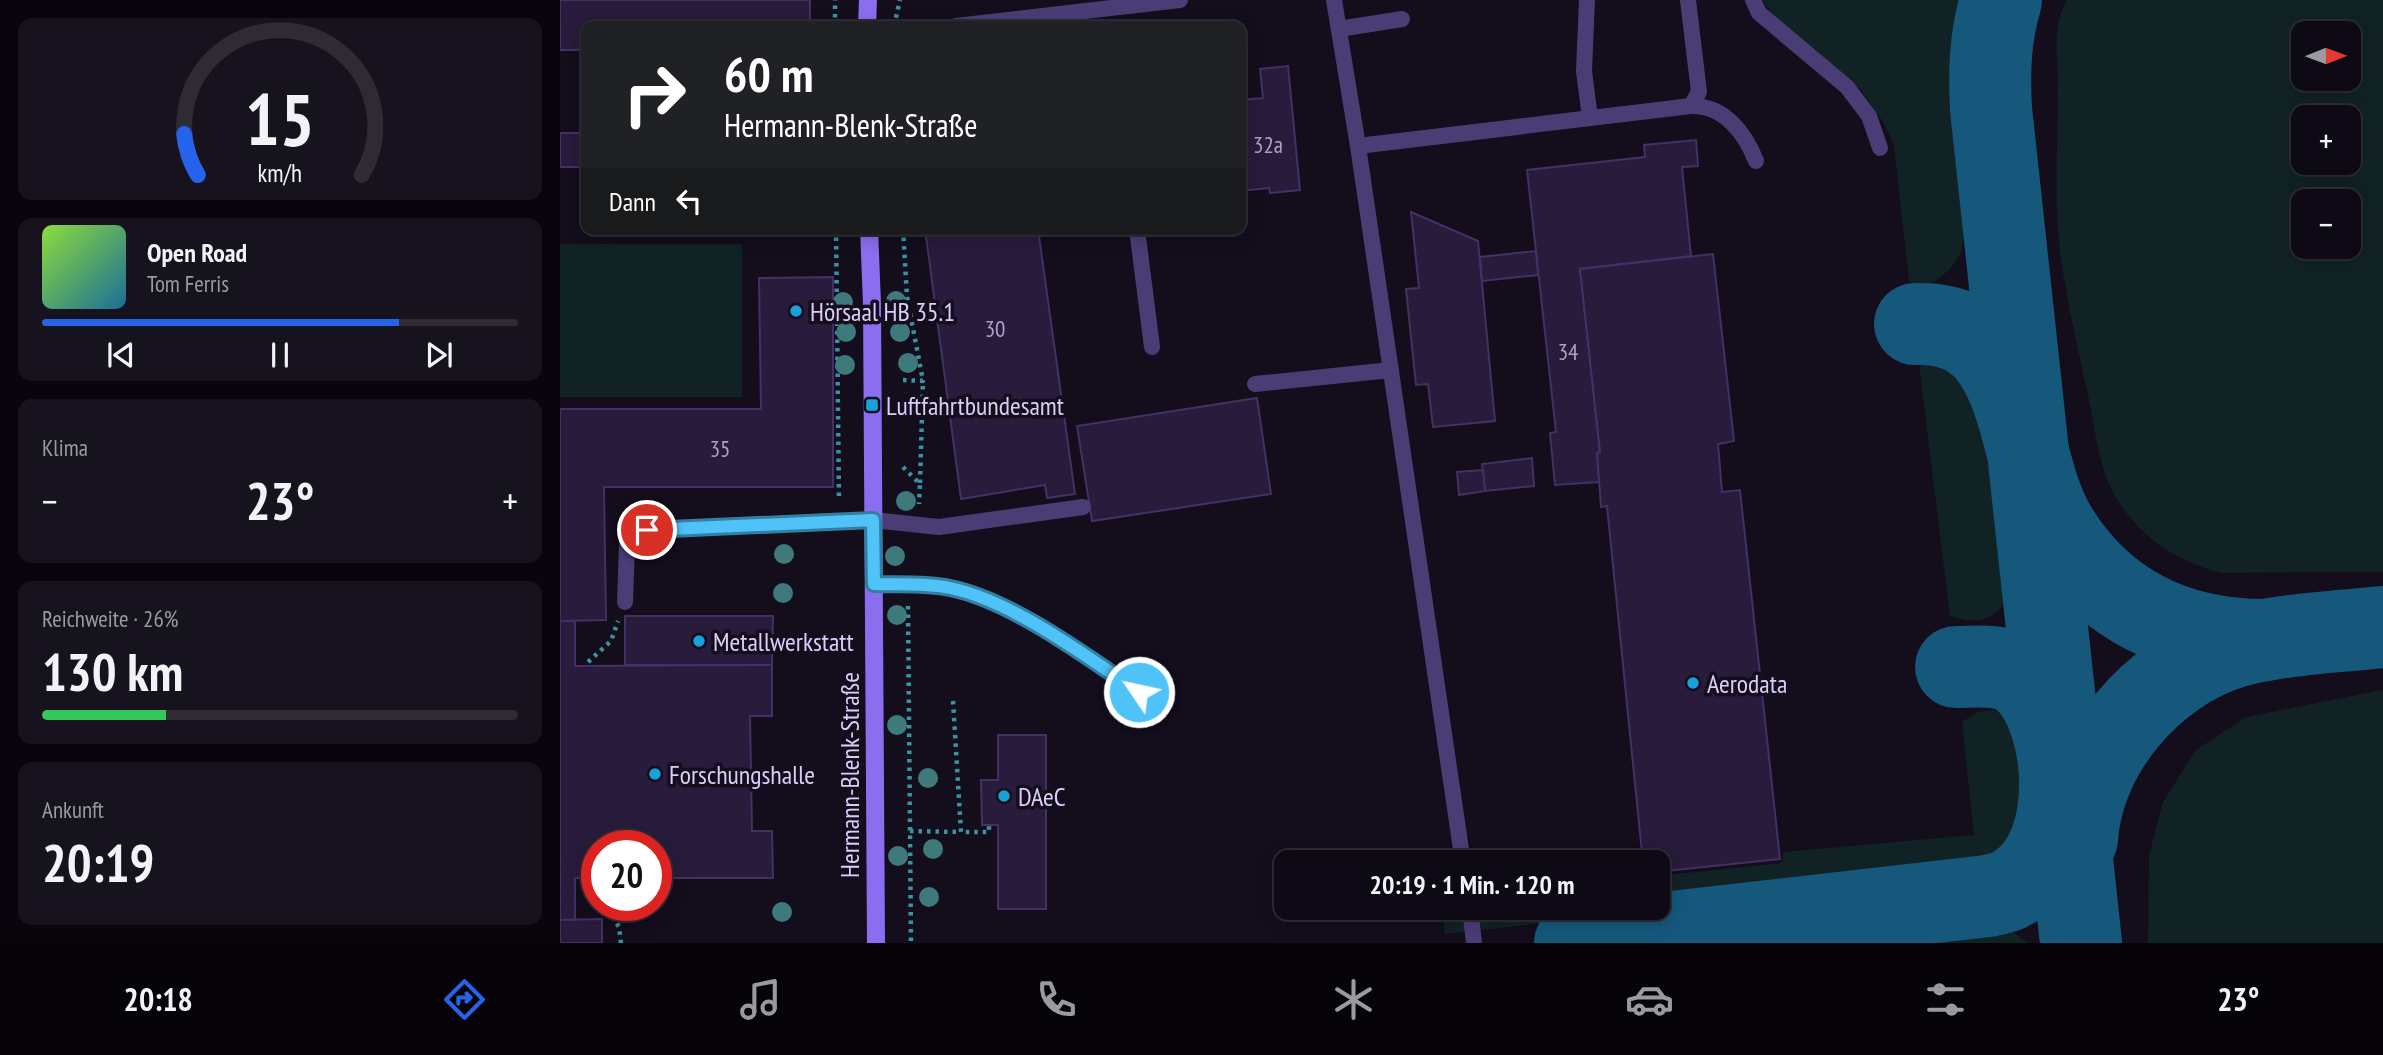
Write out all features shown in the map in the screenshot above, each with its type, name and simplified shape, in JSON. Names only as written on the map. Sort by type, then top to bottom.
[{"type":"street","points":[[867,21],[868,0]]},
{"type":"street","name":"Hermann-Blenk-Straße","points":[[869,235],[872,304],[876,943]]},
{"type":"lane","points":[[1017,21],[1180,0]]},
{"type":"lane","points":[[1334,0],[1461,850]]},
{"type":"lane","points":[[1587,0],[1584,71],[1590,118]]},
{"type":"lane","points":[[1688,0],[1699,92],[1691,106]]},
{"type":"lane","points":[[1753,0],[1759,13],[1847,87],[1869,116],[1881,148]]},
{"type":"lane","points":[[1339,29],[1402,19]]},
{"type":"lane","points":[[1357,146],[1705,105],[1735,125],[1756,161]]},
{"type":"lane","points":[[1138,235],[1152,347]]},
{"type":"lane","points":[[1255,384],[1391,370]]},
{"type":"lane","points":[[625,602],[627,545],[647,530],[873,520],[939,527],[1083,507]]},
{"type":"lane","points":[[874,584],[950,588],[1002,607],[1069,645],[1139,692]]},
{"type":"lane","points":[[1471,920],[1474,943]]},
{"type":"path","points":[[835,0],[835,21]]},
{"type":"path","points":[[895,21],[900,0]]},
{"type":"path","points":[[836,235],[839,429],[849,429]]},
{"type":"path","points":[[903,235],[906,297],[923,381],[917,524]]},
{"type":"path","points":[[903,380],[923,381]]},
{"type":"path","points":[[903,467],[920,484]]},
{"type":"path","points":[[908,586],[911,943]]},
{"type":"path","points":[[588,662],[611,641],[625,602]]},
{"type":"path","points":[[953,701],[961,832]]},
{"type":"path","points":[[910,831],[989,832],[989,824]]},
{"type":"path","points":[[615,921],[621,943]]},
{"type":"shaded area","points":[[1763,0],[1961,0],[1951,44],[1950,90],[1964,234],[1961,251],[1954,264],[1931,283],[1918,289],[1909,280],[1894,146],[1885,125],[1862,91],[1775,18]]},
{"type":"shaded area","points":[[2067,0],[2383,0],[2383,572],[2221,573],[2171,553],[2143,532],[2120,504],[2111,488],[2097,445],[2061,259],[2057,195],[2056,43],[2059,21]]},
{"type":"shaded area","points":[[560,244],[742,244],[742,397],[560,397]]},
{"type":"shaded area","points":[[1927,364],[1953,372],[1969,382],[1979,399],[1986,425],[2006,601],[1994,614],[1981,620],[1950,616],[1920,373],[1920,366]]},
{"type":"shaded area","points":[[2383,690],[2383,943],[2148,943],[2149,855],[2163,802],[2196,750],[2246,717]]},
{"type":"shaded area","points":[[1992,710],[2016,715],[2022,750],[2025,818],[2014,855],[2002,866],[1954,877],[1670,909],[1670,875],[1782,863],[1783,852],[1974,835],[1962,722],[1978,712]]},
{"type":"shaded area","points":[[1443,920],[1570,920],[1445,934]]},
{"type":"shaded area","points":[[1989,922],[2012,931],[2028,943],[1790,943],[1959,923]]},
{"type":"building","points":[[560,0],[810,0],[810,21],[581,21],[581,50],[560,50]]},
{"type":"building","points":[[1288,66],[1300,190],[1270,193],[1269,188],[1246,190],[1246,100],[1263,98],[1260,69]]},
{"type":"building","points":[[560,133],[581,133],[581,167],[560,167]]},
{"type":"building","points":[[1696,140],[1698,166],[1682,167],[1691,256],[1580,269],[1600,452],[1597,453],[1599,482],[1555,485],[1550,433],[1556,432],[1527,170],[1645,157],[1644,145]]},
{"type":"building","points":[[1411,212],[1478,241],[1495,421],[1433,427],[1428,384],[1416,385],[1406,289],[1419,288]]},
{"type":"building","points":[[926,235],[1039,235],[1075,494],[1047,498],[1045,485],[961,499]]},
{"type":"building","points":[[1536,251],[1538,275],[1482,281],[1480,257]]},
{"type":"building","name":"Aerodata","points":[[1713,254],[1734,441],[1718,444],[1722,492],[1740,490],[1780,859],[1670,871],[1670,850],[1642,850],[1607,506],[1601,507],[1597,453],[1600,452],[1580,269]]},
{"type":"building","points":[[833,277],[833,487],[604,487],[606,620],[560,621],[560,409],[761,409],[759,278]]},
{"type":"building","points":[[1257,398],[1271,494],[1092,521],[1077,426]]},
{"type":"building","points":[[1532,458],[1534,486],[1485,491],[1482,464]]},
{"type":"building","points":[[1483,470],[1485,491],[1459,495],[1457,472]]},
{"type":"building","name":"Metallwerkstatt","points":[[625,616],[773,616],[772,665],[625,665]]},
{"type":"building","name":"Forschungshalle","points":[[560,621],[575,621],[575,666],[772,665],[772,716],[750,716],[752,831],[772,831],[773,878],[672,878],[672,830],[581,830],[581,878],[575,878],[575,920],[560,920]]},
{"type":"building","points":[[998,735],[1046,735],[1046,909],[998,909],[998,825],[982,825],[981,780],[998,780]]},
{"type":"building","points":[[560,920],[602,921],[602,943],[560,943]]},
{"type":"taxiway","points":[[2001,0],[1991,54],[1991,109],[2081,943]]},
{"type":"taxiway","points":[[1915,324],[1952,329],[1979,344],[1999,368],[2012,398],[2042,499],[2056,528],[2096,578],[2145,613],[2173,625],[2202,633],[2265,640]]},
{"type":"taxiway","points":[[2077,839],[2082,807],[2092,777],[2108,747],[2127,720],[2150,696],[2176,675],[2204,659],[2234,647],[2308,634],[2383,627]]},
{"type":"taxiway","points":[[1575,943],[1988,896],[2009,890],[2028,877],[2042,860],[2057,816],[2059,768],[2051,725],[2038,695],[2015,673],[1993,667],[1956,667]]},
{"type":"place","name":"Hörsaal HB 35.1","points":[[796,311]]},
{"type":"place","name":"Luftfahrtbundesamt","points":[[872,405]]},
{"type":"place","name":"Metallwerkstatt","points":[[699,641]]},
{"type":"place","name":"Aerodata","points":[[1693,683]]},
{"type":"place","name":"Forschungshalle","points":[[655,774]]},
{"type":"place","name":"DAeC","points":[[1004,796]]},
{"type":"route","points":[[647,530],[873,520],[874,584],[950,588],[991,602],[1069,645],[1139,692]]}]
